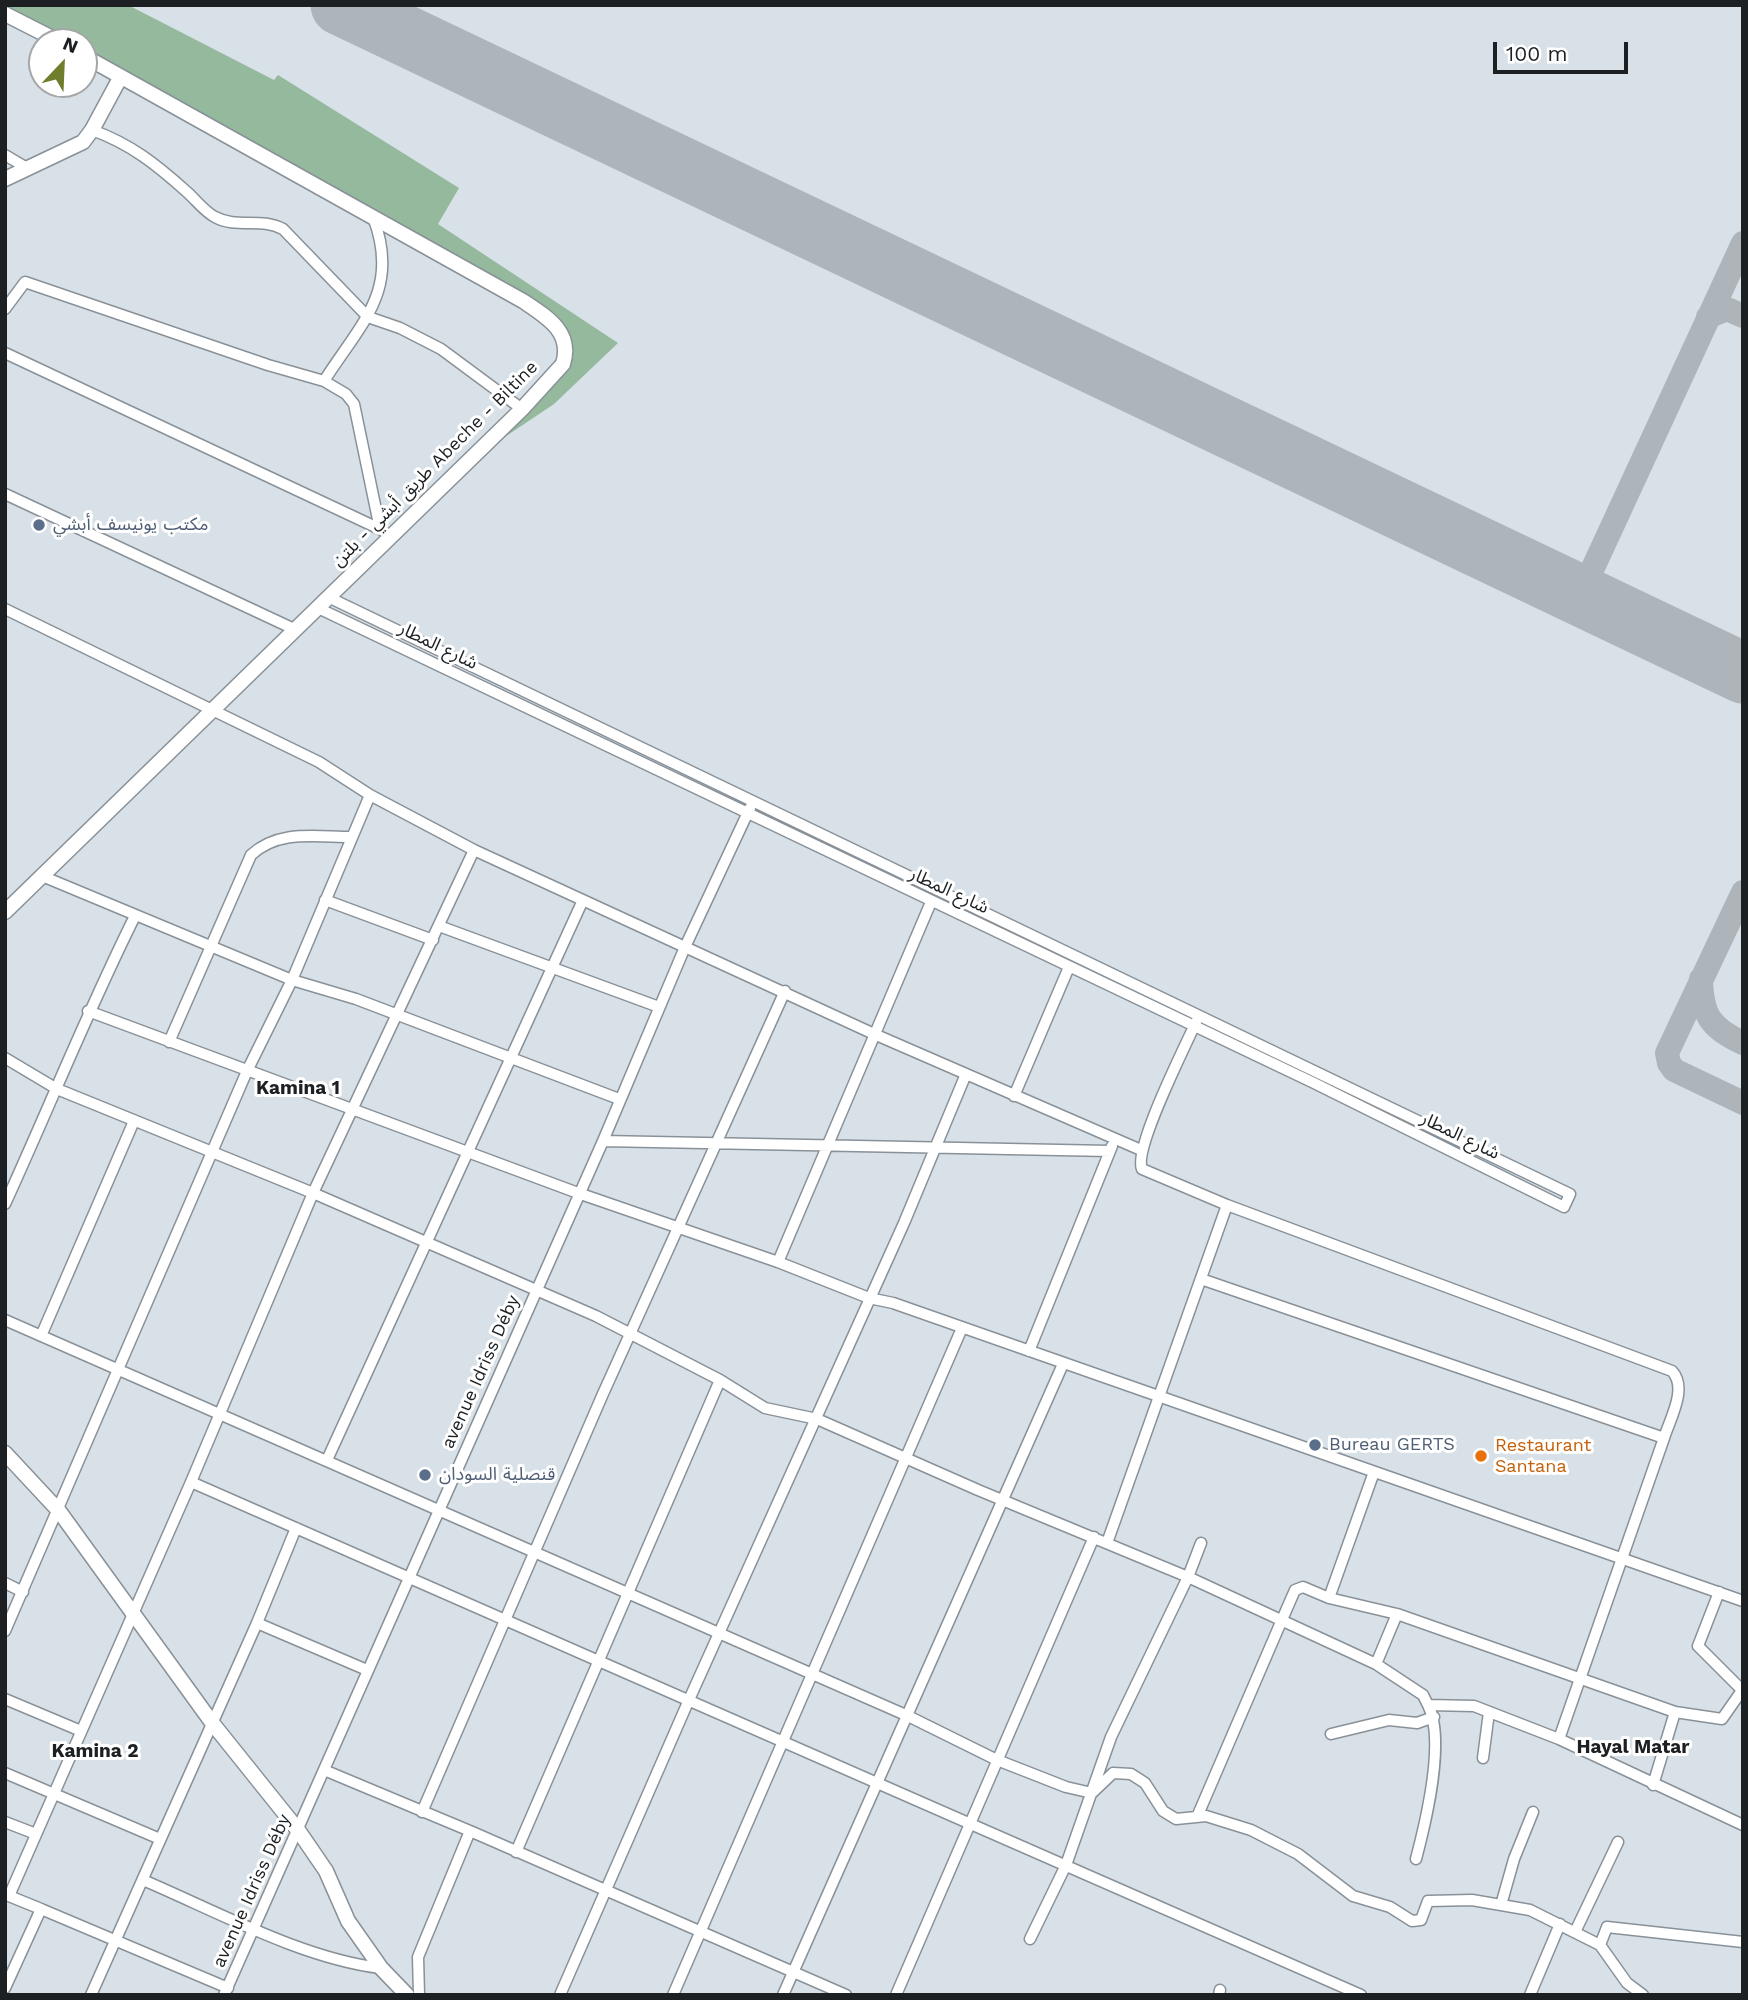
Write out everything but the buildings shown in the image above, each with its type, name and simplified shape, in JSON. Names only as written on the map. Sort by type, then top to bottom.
[{"type":"main road","points":[[5,14],[32,28]]},
{"type":"main road","name":"طريق أبشي - بلتن Abeche - Biltine","points":[[5,912],[323,602],[385,532],[522,409],[564,362],[565,341],[560,331],[523,301],[98,65]]},
{"type":"main road","points":[[5,178],[83,142],[120,78]]},
{"type":"main road","points":[[5,1453],[59,1511],[213,1724],[298,1830],[326,1871],[348,1921],[399,1992]]},
{"type":"street","points":[[92,130],[122,141],[148,157],[211,215],[232,222],[273,223],[284,229],[368,317],[400,328],[441,349],[522,409]]},
{"type":"street","points":[[5,155],[27,168]]},
{"type":"street","points":[[324,381],[368,317],[378,293],[385,258],[373,217]]},
{"type":"street","points":[[5,309],[24,282],[268,365],[324,381],[346,394],[354,404],[385,532]]},
{"type":"street","points":[[5,353],[385,532]]},
{"type":"street","points":[[5,494],[294,629]]},
{"type":"street","name":"شارع المطار","points":[[323,602],[510,700],[658,765],[754,803],[1200,1014],[1570,1194],[1564,1207],[746,813],[658,765],[516,689],[323,602]]},
{"type":"street","points":[[5,609],[319,762],[370,794],[474,850],[874,1034],[1141,1150]]},
{"type":"street","points":[[510,700],[516,689]]},
{"type":"street","points":[[5,1631],[247,1071],[292,980],[370,794]]},
{"type":"street","name":"avenue Idriss Déby","points":[[226,1991],[603,1141],[685,947],[746,813],[754,803]]},
{"type":"street","points":[[169,1042],[251,855],[263,844],[281,836],[352,837]]},
{"type":"street","points":[[226,1991],[117,1940],[7,1895],[134,1614],[313,1193],[474,850]]},
{"type":"street","points":[[42,876],[292,980],[619,1099]]},
{"type":"street","points":[[325,900],[433,940]]},
{"type":"street","points":[[327,1460],[583,901]]},
{"type":"street","points":[[778,1262],[931,901]]},
{"type":"street","points":[[5,1205],[57,1089],[88,1011],[135,916]]},
{"type":"street","points":[[439,926],[659,1007]]},
{"type":"street","points":[[1014,1096],[1069,967]]},
{"type":"street","points":[[422,1812],[630,1333],[785,991]]},
{"type":"street","points":[[88,1011],[578,1193],[778,1262],[869,1298],[892,1303],[1743,1601]]},
{"type":"street","points":[[1200,1014],[1141,1150],[1139,1163],[1150,1175],[1672,1371],[1679,1381],[1679,1391],[1664,1438],[1579,1675],[1559,1739]]},
{"type":"street","points":[[5,1058],[57,1089],[313,1193],[630,1333],[771,1410],[817,1419],[1188,1577],[1376,1664],[1423,1695],[1433,1717],[1430,1797],[1416,1859]]},
{"type":"street","points":[[560,1995],[688,1702],[817,1419],[966,1074]]},
{"type":"street","points":[[41,1336],[134,1121]]},
{"type":"street","points":[[1029,1351],[1116,1138]]},
{"type":"street","points":[[603,1141],[1111,1151]]},
{"type":"street","points":[[1107,1543],[1227,1205]]},
{"type":"street","points":[[1201,1279],[1664,1438]]},
{"type":"street","points":[[5,1320],[908,1716],[997,1760],[1066,1787],[1092,1793]]},
{"type":"street","points":[[673,1995],[962,1328]]},
{"type":"street","points":[[783,1995],[1063,1364]]},
{"type":"street","points":[[516,1852],[720,1380]]},
{"type":"street","points":[[1329,1598],[1374,1472]]},
{"type":"street","points":[[191,1482],[783,1744],[1066,1865],[1348,1992],[1361,1995]]},
{"type":"street","points":[[91,1995],[213,1724],[296,1528]]},
{"type":"street","points":[[896,1995],[1094,1537]]},
{"type":"street","points":[[1030,1939],[1066,1865],[1111,1737],[1188,1577],[1201,1543]]},
{"type":"street","points":[[5,1583],[23,1592]]},
{"type":"street","points":[[1197,1817],[1296,1590],[1303,1587],[1329,1598],[1397,1614],[1579,1675],[1675,1712],[1722,1718],[1742,1690],[1698,1646],[1719,1592]]},
{"type":"street","points":[[1376,1664],[1397,1614]]},
{"type":"street","points":[[257,1623],[367,1670]]},
{"type":"street","points":[[5,1699],[81,1731]]},
{"type":"street","points":[[1428,1705],[1474,1706],[1559,1739],[1743,1825]]},
{"type":"street","points":[[1483,1758],[1489,1712]]},
{"type":"street","points":[[1653,1785],[1675,1712]]},
{"type":"street","points":[[1331,1734],[1390,1720],[1417,1723],[1433,1717]]},
{"type":"street","points":[[324,1770],[846,1995]]},
{"type":"street","points":[[5,1773],[160,1839]]},
{"type":"street","points":[[1092,1793],[1114,1773],[1131,1774],[1144,1783],[1163,1811],[1176,1819],[1197,1817],[1222,1820],[1277,1841],[1353,1896],[1390,1907],[1412,1921],[1421,1920],[1428,1901],[1472,1900],[1530,1910],[1600,1945],[1627,1983],[1643,1995]]},
{"type":"street","points":[[1501,1905],[1514,1859],[1533,1812]]},
{"type":"street","points":[[5,1822],[36,1834]]},
{"type":"street","points":[[419,1995],[418,1957],[470,1831]]},
{"type":"street","points":[[1575,1931],[1618,1842]]},
{"type":"street","points":[[143,1880],[310,1950],[357,1965],[381,1968]]},
{"type":"street","points":[[5,1989],[41,1909]]},
{"type":"street","points":[[1530,1995],[1560,1924]]},
{"type":"street","points":[[1600,1945],[1607,1927],[1743,1942]]},
{"type":"green space","points":[[5,5],[128,5],[274,80],[278,75],[459,188],[438,224],[618,343],[554,404],[436,483],[559,364],[566,347],[548,318],[317,179],[98,55],[98,28],[40,28],[5,13]]},
{"type":"taxiway","points":[[1580,596],[1743,243]]},
{"type":"taxiway","points":[[1708,317],[1727,309],[1743,316]]},
{"type":"taxiway","points":[[1743,892],[1667,1053],[1674,1070],[1743,1103]]},
{"type":"taxiway","points":[[1701,979],[1703,1002],[1710,1019],[1723,1032],[1743,1043]]},
{"type":"runway","points":[[341,5],[1743,673]]},
{"type":"place","name":"مكتب يونيسف أبشي","points":[[39,525]]},
{"type":"place","name":"Bureau GERTS","points":[[1315,1445]]},
{"type":"place","name":"Restaurant Santana","points":[[1481,1456]]},
{"type":"place","name":"قنصلية السودان","points":[[425,1475]]},
{"type":"district","name":"Kamina 1","points":[[298,1088]]},
{"type":"district","name":"Hayal Matar","points":[[1633,1747]]},
{"type":"district","name":"Kamina 2","points":[[95,1751]]}]
